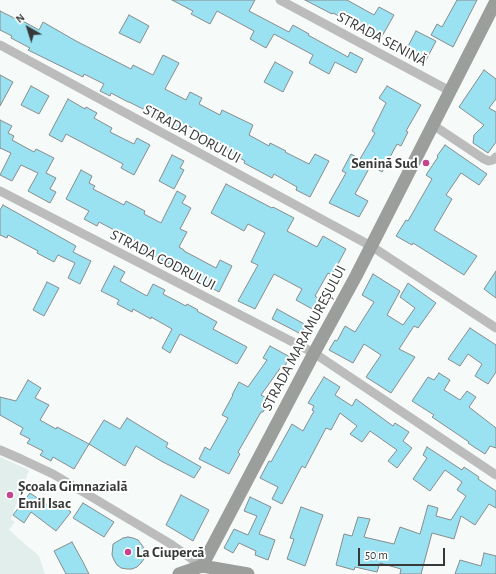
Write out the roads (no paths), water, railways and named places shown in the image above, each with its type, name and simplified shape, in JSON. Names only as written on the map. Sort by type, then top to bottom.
[{"type":"main road","name":"STRADA MARAMUREȘULUI","points":[[202,566],[371,246],[496,1]]},
{"type":"main road","points":[[179,574],[202,566],[248,574]]},
{"type":"street","name":"STRADA SENINĂ","points":[[280,0],[450,91]]},
{"type":"street","name":"STRADA DORULUI","points":[[0,45],[371,246],[495,325]]},
{"type":"street","points":[[433,125],[484,159],[489,161],[496,158]]},
{"type":"street","name":"STRADA CODRULUI","points":[[0,192],[314,353],[496,475]]},
{"type":"street","points":[[0,450],[53,474],[169,544],[202,566]]},
{"type":"place","name":"Senină Sud","points":[[426,163]]},
{"type":"place","name":"Școala Gimnazială Emil Isac","points":[[10,495]]},
{"type":"place","name":"La Ciupercă","points":[[128,552]]}]
